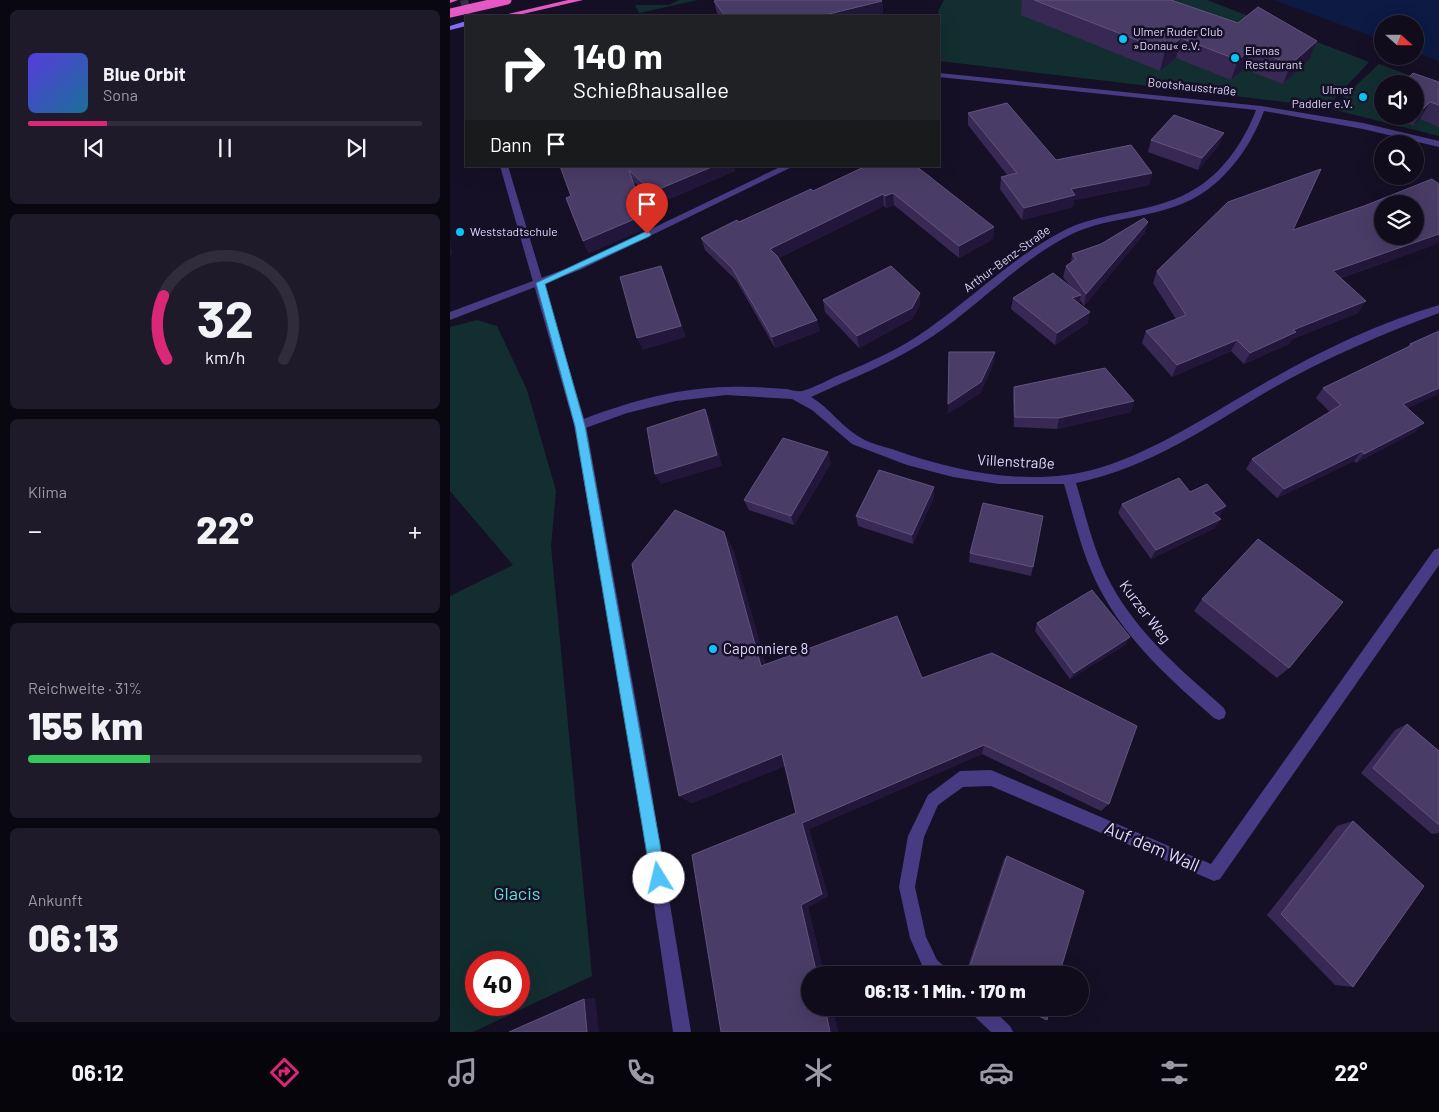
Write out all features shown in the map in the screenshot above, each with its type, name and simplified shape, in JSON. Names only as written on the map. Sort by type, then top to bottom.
[{"type":"highway","points":[[450,1],[454,0]]},
{"type":"highway","points":[[450,13],[507,0]]},
{"type":"highway","points":[[509,15],[579,0]]},
{"type":"main road","points":[[450,28],[465,24]]},
{"type":"street","name":"Bootshausstraße","points":[[940,75],[1261,108],[1363,126],[1439,144]]},
{"type":"street","name":"Arthur-Benz-Straße","points":[[801,396],[866,367],[930,333],[992,282],[1066,233],[1092,224],[1160,208],[1202,189],[1224,169],[1256,122],[1261,108]]},
{"type":"street","points":[[504,167],[540,283],[580,426],[641,771],[682,1032]]},
{"type":"street","points":[[450,316],[579,267],[788,167]]},
{"type":"street","name":"Villenstraße","points":[[801,396],[856,441],[917,464],[977,477],[1069,479],[1108,470],[1140,457],[1215,419],[1294,372],[1388,328],[1439,309]]},
{"type":"street","points":[[580,426],[600,417],[693,392],[746,389],[801,396]]},
{"type":"street","name":"Kurzer Weg","points":[[1069,479],[1089,547],[1107,589],[1136,631],[1168,668],[1219,714]]},
{"type":"street","name":"Auf dem Wall","points":[[931,966],[918,938],[907,887],[916,836],[933,800],[960,779],[991,778],[1214,873],[1439,554]]},
{"type":"street","points":[[987,1016],[1004,1032]]},
{"type":"green space","points":[[679,0],[698,0],[639,13],[635,5],[669,5]]},
{"type":"green space","name":"Ulmer Ruder Club »Donau« e.V.","points":[[944,0],[1207,0],[1369,62],[1327,107],[940,61],[940,15],[938,15],[938,11]]},
{"type":"green space","name":"Ulmer Paddler e.V.","points":[[1378,65],[1409,75],[1374,75],[1374,120],[1331,109]]},
{"type":"green space","name":"Ulmer Paddler e.V.","points":[[1424,80],[1439,86],[1439,136],[1395,125],[1424,125]]},
{"type":"green space","name":"Glacis","points":[[477,320],[497,326],[527,390],[556,491],[551,546],[592,976],[530,1005],[530,951],[465,951],[465,1016],[507,1016],[473,1032],[450,1032],[450,596],[513,565],[450,491],[450,327]]},
{"type":"water","points":[[1274,0],[1439,0],[1439,61],[1424,55],[1424,15],[1374,15],[1374,37]]},
{"type":"building","points":[[1034,0],[1171,0],[1238,23],[1258,7],[1317,41],[1291,64],[1251,49],[1238,60],[1181,38],[1165,51]]},
{"type":"building","points":[[714,1],[882,1],[825,15],[724,15]]},
{"type":"building","points":[[1424,77],[1439,82],[1439,105],[1430,102],[1424,108]]},
{"type":"building","points":[[1007,103],[1056,160],[1131,145],[1152,173],[1071,189],[1075,195],[1024,208],[1001,177],[1017,173],[968,113]]},
{"type":"building","points":[[1174,115],[1224,133],[1202,158],[1151,140]]},
{"type":"building","points":[[560,167],[712,167],[652,192],[629,170],[644,215],[583,241],[566,198],[571,196]]},
{"type":"building","points":[[864,167],[917,167],[994,227],[959,246],[893,193],[885,196],[883,194],[770,249],[777,256],[817,320],[772,337],[732,268],[701,238],[737,220],[739,222],[811,189],[813,191]]},
{"type":"building","points":[[1321,169],[1293,230],[1374,202],[1374,245],[1407,245],[1333,271],[1366,301],[1293,330],[1296,332],[1250,353],[1237,340],[1177,365],[1146,331],[1186,315],[1157,271],[1228,202]]},
{"type":"building","points":[[1432,179],[1439,184],[1439,234],[1424,239],[1424,195],[1392,195],[1417,185],[1424,185],[1424,182]]},
{"type":"building","points":[[1144,218],[1148,222],[1086,294],[1066,266],[1076,259],[1072,254],[1101,244]]},
{"type":"building","points":[[661,266],[681,326],[637,338],[620,277]]},
{"type":"building","points":[[891,266],[920,293],[912,308],[857,336],[823,300]]},
{"type":"building","points":[[1053,273],[1081,295],[1072,298],[1090,312],[1057,333],[1013,298]]},
{"type":"building","points":[[1439,331],[1439,388],[1403,404],[1424,423],[1364,454],[1362,451],[1284,489],[1252,459],[1341,405],[1323,388]]},
{"type":"building","points":[[949,352],[995,352],[981,382],[948,404]]},
{"type":"building","points":[[1105,368],[1134,401],[1059,418],[1015,417],[1014,387]]},
{"type":"building","points":[[705,409],[717,455],[655,474],[647,428]]},
{"type":"building","points":[[783,438],[828,452],[791,516],[744,500]]},
{"type":"building","points":[[879,470],[934,487],[912,535],[856,516]]},
{"type":"building","points":[[1179,478],[1190,492],[1207,484],[1226,506],[1213,513],[1221,519],[1156,550],[1122,504]]},
{"type":"building","points":[[983,503],[1043,516],[1033,567],[970,553]]},
{"type":"building","points":[[675,510],[724,532],[761,666],[897,616],[922,678],[992,653],[1137,726],[1109,804],[984,745],[802,823],[822,894],[801,905],[815,966],[801,966],[801,1016],[827,1016],[830,1032],[721,1032],[692,855],[796,813],[782,754],[679,796],[632,564]]},
{"type":"building","points":[[1258,539],[1343,602],[1289,668],[1202,599]]},
{"type":"building","points":[[1092,590],[1130,637],[1074,673],[1037,623]]},
{"type":"building","points":[[1407,724],[1439,751],[1439,825],[1373,768]]},
{"type":"building","points":[[1353,821],[1424,886],[1353,987],[1281,914]]},
{"type":"building","points":[[1007,856],[1084,891],[1062,966],[970,966]]},
{"type":"building","points":[[584,999],[587,1032],[509,1032]]},
{"type":"building","points":[[1039,1016],[1048,1016],[1047,1020]]},
{"type":"tunnel","points":[[464,0],[468,15]]},
{"type":"place","name":"Ulmer Ruder Club »Donau« e.V.","points":[[1123,39]]},
{"type":"place","name":"Elenas Restaurant","points":[[1235,58]]},
{"type":"place","name":"Ulmer Paddler e.V.","points":[[1363,97]]},
{"type":"place","name":"Weststadtschule","points":[[460,232]]},
{"type":"place","name":"Caponniere 8","points":[[713,649]]},
{"type":"route","points":[[647,234],[579,267],[540,283],[580,426],[659,878]]}]
